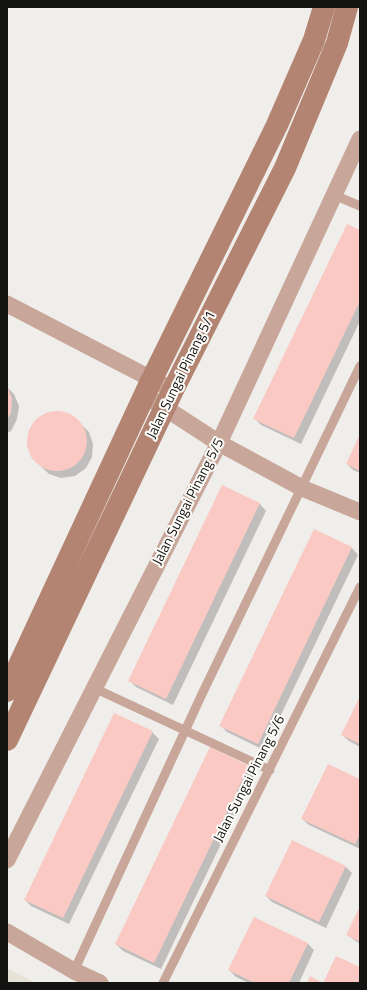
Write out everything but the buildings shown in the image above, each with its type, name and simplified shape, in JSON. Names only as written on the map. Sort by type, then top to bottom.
[{"type":"street","name":"Jalan Sungai Pinang 5/1","points":[[7,691],[148,387],[277,125],[314,40],[324,7]]},
{"type":"street","name":"Jalan Sungai Pinang 5/1","points":[[7,740],[169,399],[285,168],[337,43],[348,7]]},
{"type":"street","name":"Jalan Sungai Pinang 5/5","points":[[7,860],[219,443],[360,139]]},
{"type":"street","points":[[7,304],[169,399],[219,443],[302,488],[360,512]]},
{"type":"street","points":[[7,932],[74,971],[100,983]]},
{"type":"lane","points":[[334,195],[360,206]]},
{"type":"lane","points":[[74,971],[185,731],[360,366]]},
{"type":"lane","name":"Jalan Sungai Pinang 5/6","points":[[162,983],[270,770],[360,586]]},
{"type":"lane","points":[[94,688],[270,770]]},
{"type":"shaded area","points":[[7,968],[36,983],[7,983]]}]
